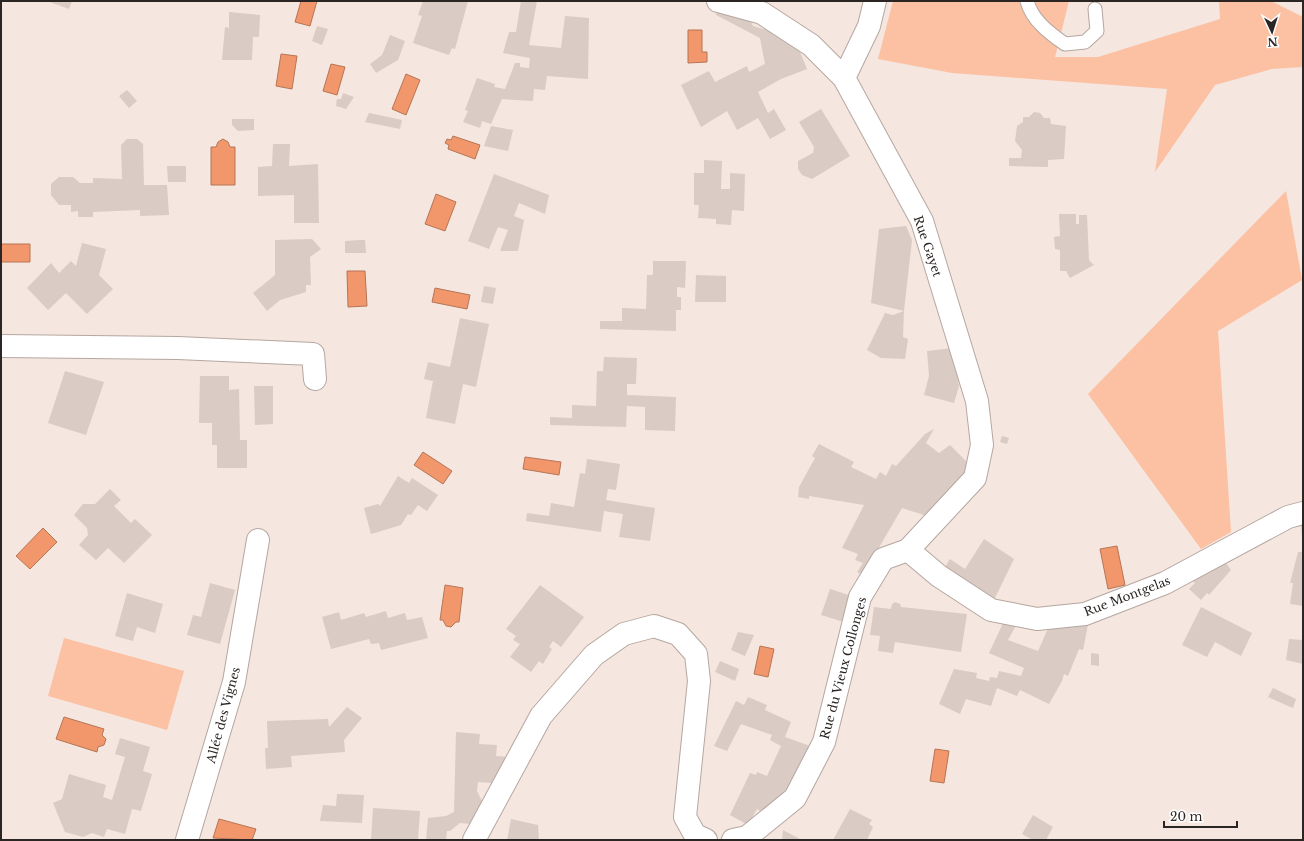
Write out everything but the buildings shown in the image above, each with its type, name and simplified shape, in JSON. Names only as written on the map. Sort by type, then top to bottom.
[{"type":"street","name":"Rue Gayet","points":[[718,1],[762,13],[811,45],[844,78],[922,221],[977,401],[982,445],[975,478],[908,550]]},
{"type":"street","points":[[844,78],[869,26],[875,1]]},
{"type":"street","points":[[1,346],[178,348],[313,354],[315,379]]},
{"type":"street","name":"Rue Montgelas","points":[[908,550],[939,576],[991,610],[1037,619],[1084,614],[1165,583],[1288,517],[1303,513]]},
{"type":"street","name":"Allée des Vignes","points":[[187,840],[234,682],[258,540]]},
{"type":"street","name":"Rue du Vieux Collonges","points":[[733,840],[747,837],[795,798],[824,742],[841,680],[860,597],[882,559],[908,550]]},
{"type":"street","points":[[474,840],[541,716],[594,655],[624,634],[654,626],[678,634],[696,654],[699,681],[685,817],[695,835],[706,840]]},
{"type":"lane","points":[[1026,1],[1029,8],[1045,30],[1065,44],[1085,42],[1097,31],[1095,9]]},
{"type":"shaded area","points":[[301,1],[317,1],[310,26],[295,22]]},
{"type":"shaded area","points":[[893,1],[1069,1],[1055,57],[1098,57],[1220,19],[1219,1],[1271,1],[1303,17],[1303,67],[1272,69],[1215,85],[1155,172],[1167,89],[952,73],[878,59]]},
{"type":"shaded area","points":[[688,30],[702,30],[702,52],[707,52],[707,62],[688,63]]},
{"type":"shaded area","points":[[281,54],[297,56],[292,89],[276,86]]},
{"type":"shaded area","points":[[331,64],[345,67],[337,95],[323,91]]},
{"type":"shaded area","points":[[406,74],[420,80],[406,115],[392,109]]},
{"type":"shaded area","points":[[453,136],[480,145],[475,159],[448,149],[449,145],[445,143],[447,139],[451,140]]},
{"type":"shaded area","points":[[223,139],[228,142],[230,147],[235,147],[235,185],[211,185],[211,147],[216,147],[218,142]]},
{"type":"shaded area","points":[[1286,191],[1302,280],[1218,331],[1231,532],[1201,549],[1088,394]]},
{"type":"shaded area","points":[[436,194],[456,202],[445,231],[425,224]]},
{"type":"shaded area","points":[[1,244],[30,244],[30,262],[1,262]]},
{"type":"shaded area","points":[[347,271],[365,271],[367,306],[348,307]]},
{"type":"shaded area","points":[[435,288],[470,295],[467,309],[432,302]]},
{"type":"shaded area","points":[[423,452],[452,471],[443,484],[414,465]]},
{"type":"shaded area","points":[[525,457],[561,462],[559,475],[523,469]]},
{"type":"shaded area","points":[[43,528],[57,542],[30,569],[16,556]]},
{"type":"shaded area","points":[[1117,546],[1125,585],[1108,589],[1100,549]]},
{"type":"shaded area","points":[[445,585],[463,588],[459,622],[456,622],[451,627],[446,626],[443,620],[440,620]]},
{"type":"shaded area","points":[[64,638],[184,671],[167,730],[48,696]]},
{"type":"shaded area","points":[[760,646],[774,649],[768,677],[754,674]]},
{"type":"shaded area","points":[[64,717],[104,729],[102,735],[106,739],[104,745],[98,747],[97,752],[56,739]]},
{"type":"shaded area","points":[[935,749],[949,751],[944,783],[930,781]]},
{"type":"shaded area","points":[[219,819],[256,829],[252,840],[213,838]]}]
